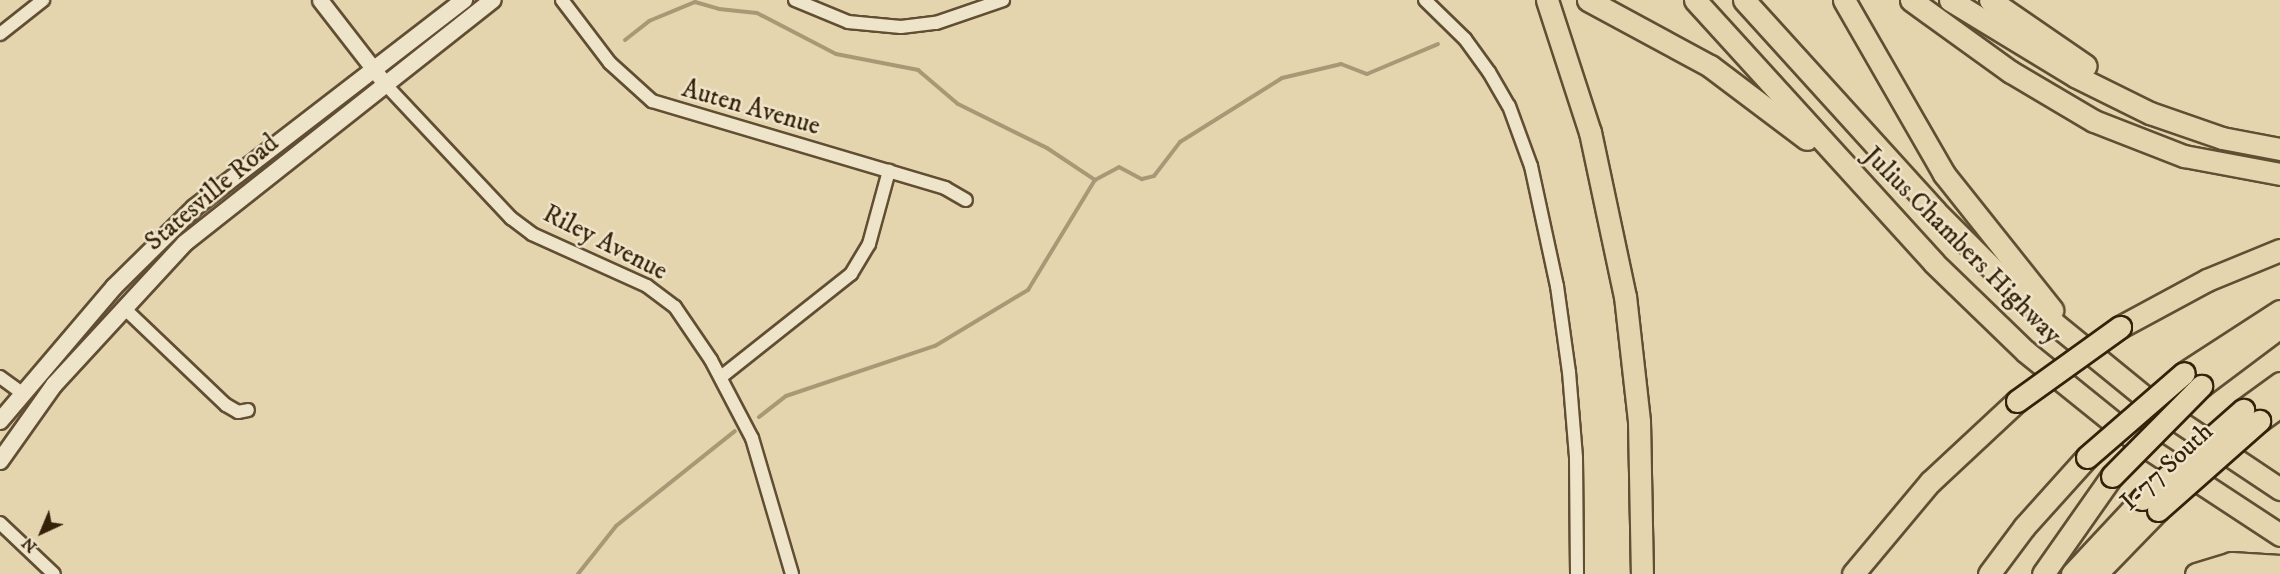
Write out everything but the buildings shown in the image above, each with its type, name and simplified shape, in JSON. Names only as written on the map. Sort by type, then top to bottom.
[{"type":"highway","points":[[1588,0],[1710,66],[1849,170]]},
{"type":"highway","name":"Julius Chambers Highway","points":[[1695,0],[1934,263],[2025,351],[2134,439],[2280,536]]},
{"type":"highway","name":"Julius Chambers Highway","points":[[1744,0],[1989,267],[2089,354],[2157,407],[2280,489]]},
{"type":"highway","points":[[1844,0],[1944,174],[1986,231],[2089,354]]},
{"type":"highway","points":[[1911,0],[2025,81],[2094,121],[2184,156],[2280,174]]},
{"type":"highway","points":[[1950,0],[2124,101],[2222,138],[2280,149]]},
{"type":"highway","points":[[1990,0],[2106,79],[2222,138]]},
{"type":"highway","points":[[1548,4],[1590,132],[1625,296],[1639,421],[1642,574]]},
{"type":"highway","points":[[1853,574],[1930,482],[2017,401],[2120,327],[2207,280],[2280,250]]},
{"type":"highway","points":[[1989,574],[2024,527],[2087,457],[2184,373],[2280,311]]},
{"type":"highway","points":[[2043,574],[2112,476],[2201,386],[2280,327]]},
{"type":"highway","points":[[2072,574],[2251,416],[2280,383]]},
{"type":"highway","points":[[2251,416],[2280,406]]},
{"type":"highway","name":"I-77 South","points":[[2096,574],[2150,504]]},
{"type":"highway","points":[[2196,574],[2231,563],[2280,566]]},
{"type":"main road","name":"Statesville Road","points":[[0,421],[114,287],[194,208],[464,0]]},
{"type":"main road","name":"Statesville Road","points":[[0,461],[54,385],[124,308],[214,217],[493,0]]},
{"type":"street","points":[[0,34],[44,0]]},
{"type":"street","points":[[320,0],[386,85]]},
{"type":"street","name":"Auten Avenue","points":[[562,0],[609,63],[652,101],[945,188],[966,200]]},
{"type":"street","points":[[795,0],[848,22],[901,27],[936,23],[1003,0]]},
{"type":"street","points":[[1425,0],[1465,39],[1490,72],[1517,125],[1534,176],[1557,286],[1569,372],[1576,458],[1576,574]]},
{"type":"street","name":"Riley Avenue","points":[[386,85],[511,218],[532,234],[662,295],[681,315],[721,377],[752,438],[792,574]]},
{"type":"street","points":[[721,377],[851,274],[869,244],[889,171]]},
{"type":"street","points":[[124,308],[226,405],[238,412],[249,410]]},
{"type":"street","points":[[0,377],[22,393]]},
{"type":"street","points":[[0,523],[54,574]]},
{"type":"waterway","points":[[625,40],[649,21],[695,2],[719,9],[757,13],[836,54],[918,70],[958,104],[1047,148],[1095,180]]},
{"type":"waterway","points":[[759,417],[786,396],[935,346],[1028,290],[1095,180],[1119,167],[1142,179],[1154,176],[1180,142],[1282,78],[1341,64],[1367,74],[1438,44]]},
{"type":"waterway","points":[[578,574],[616,526],[735,431]]}]
